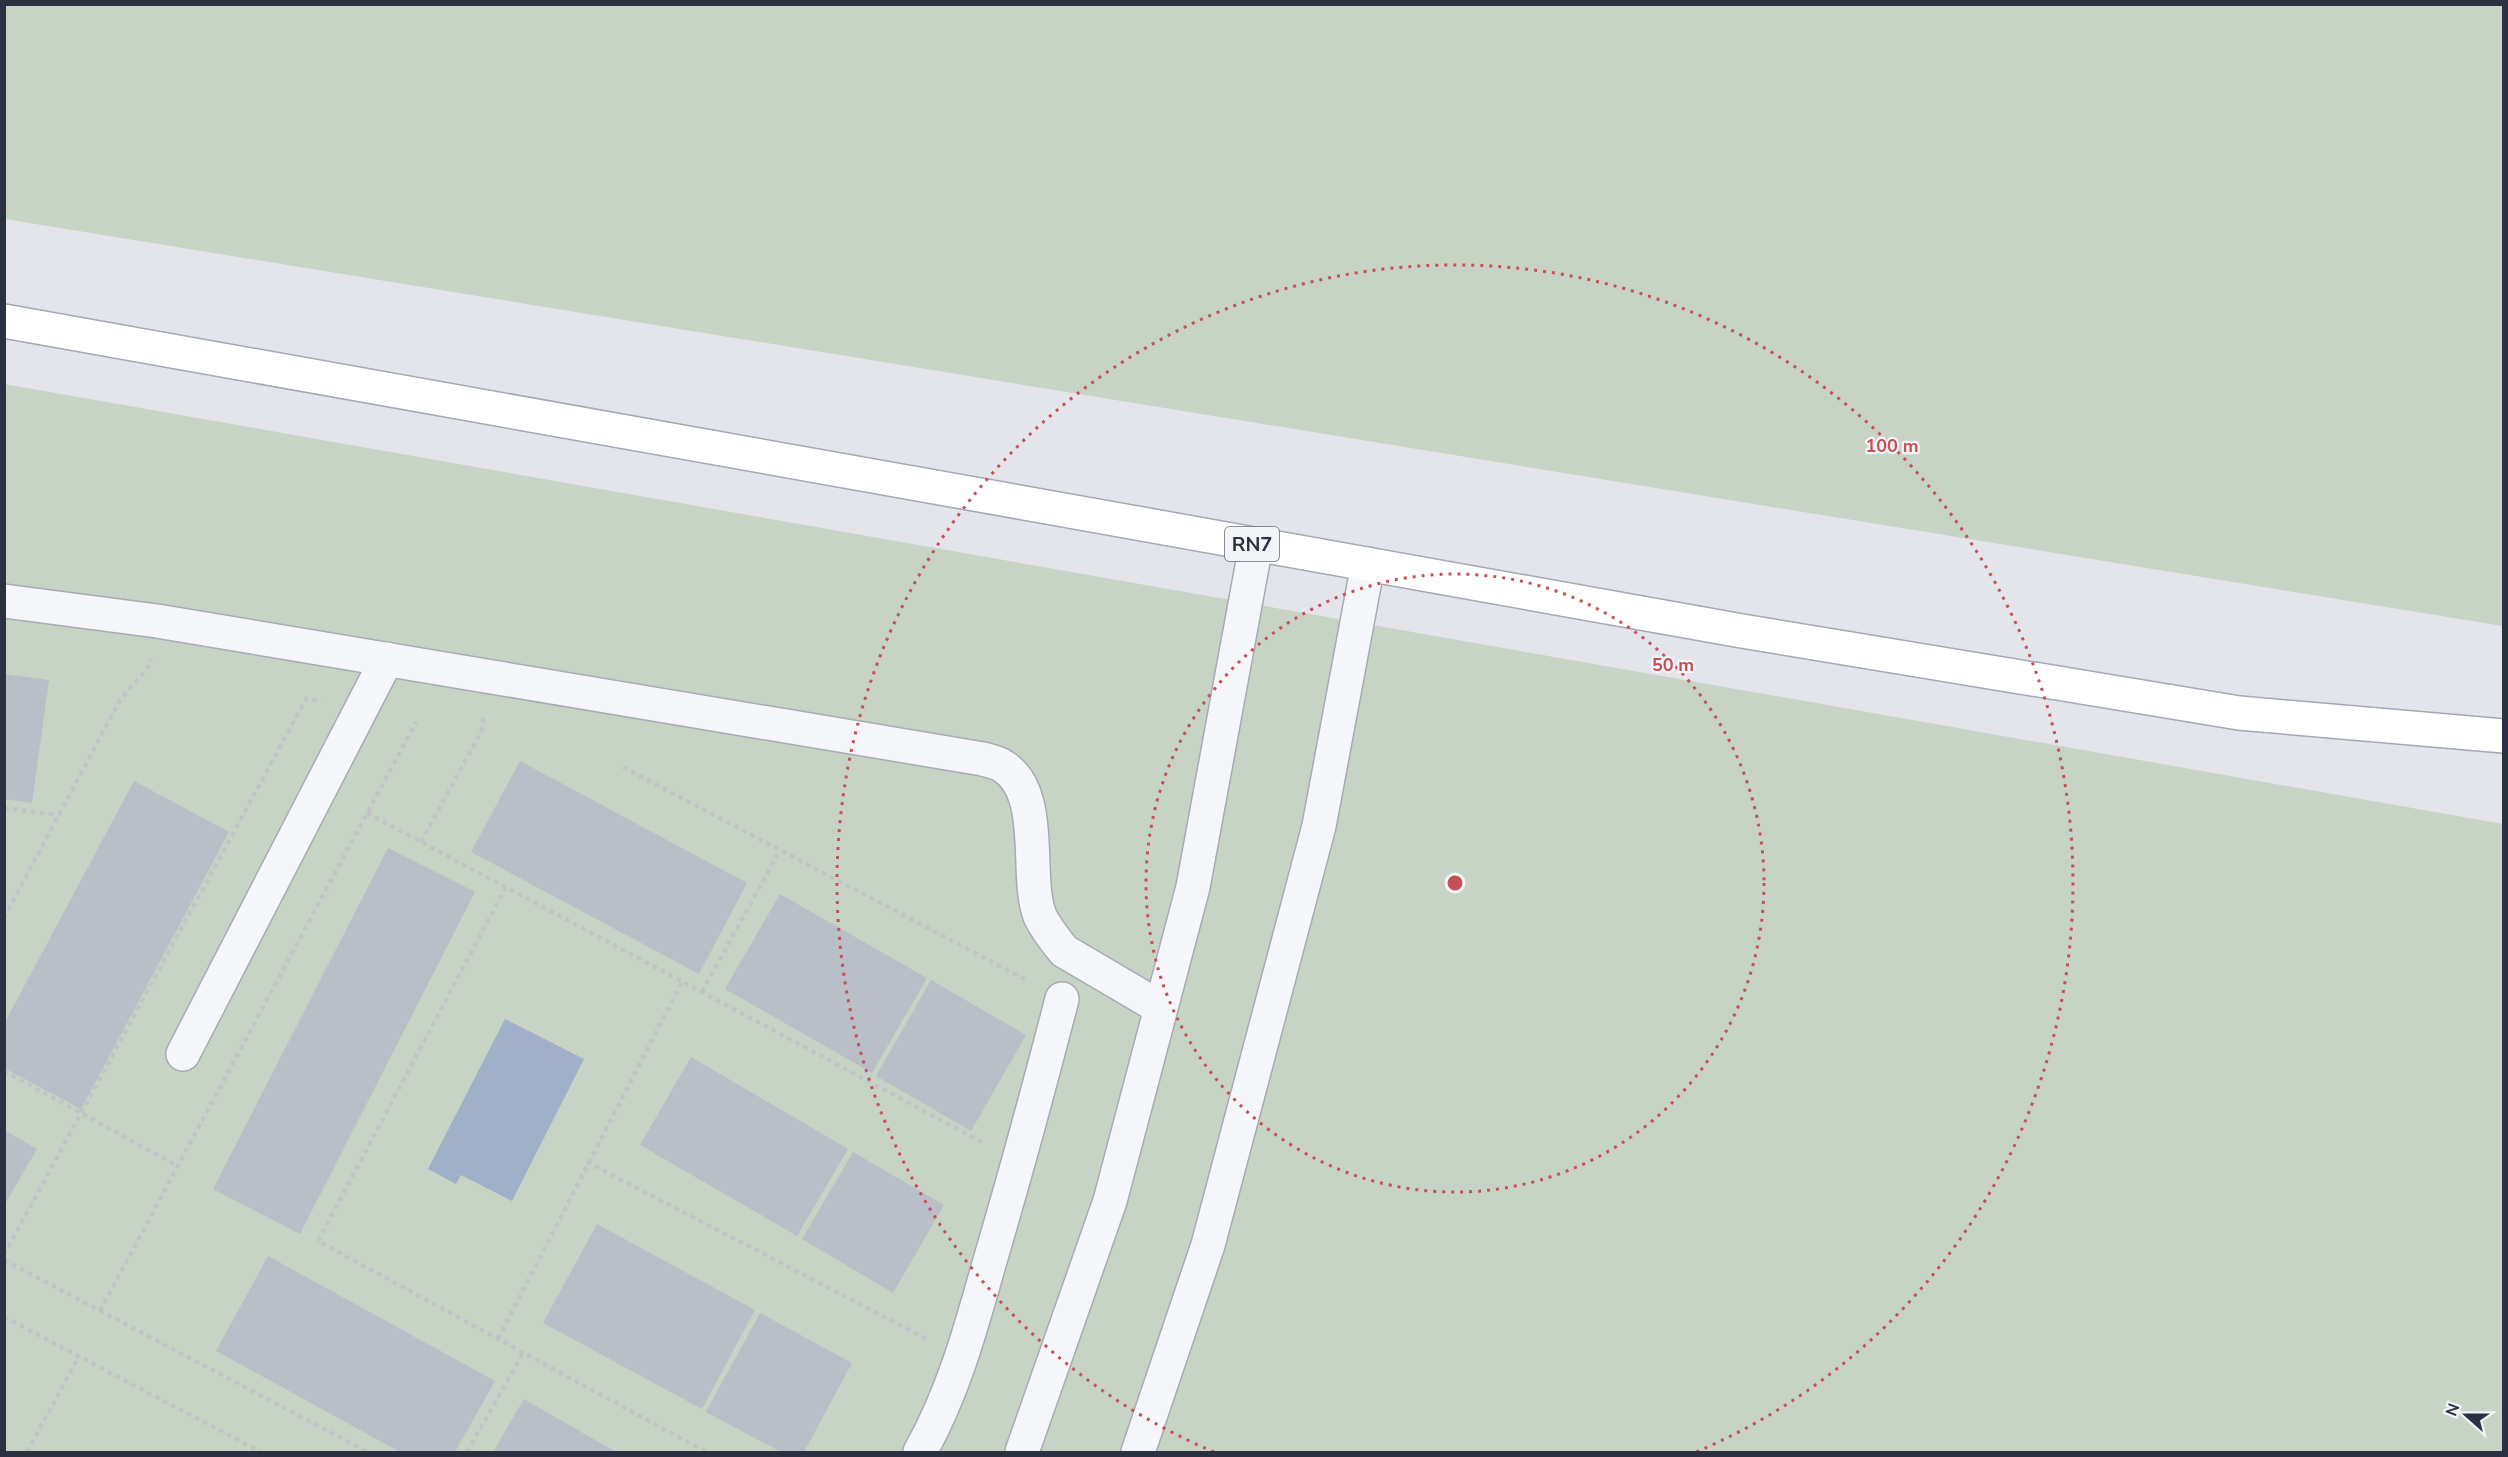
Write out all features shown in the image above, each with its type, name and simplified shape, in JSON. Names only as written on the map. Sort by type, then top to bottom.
[{"type":"main road","name":"RN7","points":[[4,321],[1742,631],[2239,713],[2504,736]]},
{"type":"street","points":[[1022,1452],[1110,1201],[1193,887],[1256,545]]},
{"type":"street","points":[[1138,1452],[1208,1245],[1319,826],[1368,564]]},
{"type":"street","points":[[4,601],[157,621],[983,759],[1002,765],[1018,783],[1031,813],[1035,889],[1040,916],[1052,936],[1064,951],[1161,1008]]},
{"type":"street","points":[[183,1054],[387,659]]},
{"type":"street","points":[[920,1452],[929,1437],[962,1357],[1019,1162],[1062,999]]},
{"type":"path","points":[[4,918],[120,700],[150,665],[157,621]]},
{"type":"path","points":[[421,842],[481,732],[489,677]]},
{"type":"path","points":[[4,1254],[306,699],[364,703]]},
{"type":"path","points":[[100,1311],[416,722]]},
{"type":"path","points":[[623,767],[1062,999]]},
{"type":"path","points":[[4,808],[59,815]]},
{"type":"path","points":[[367,813],[1019,1162]]},
{"type":"path","points":[[702,992],[780,850]]},
{"type":"path","points":[[506,887],[318,1241],[706,1452]]},
{"type":"path","points":[[498,1339],[587,1162],[682,982]]},
{"type":"path","points":[[4,1071],[178,1166]]},
{"type":"path","points":[[587,1162],[962,1357]]},
{"type":"path","points":[[4,1260],[368,1452]]},
{"type":"path","points":[[4,1317],[261,1452]]},
{"type":"path","points":[[467,1452],[523,1353]]},
{"type":"path","points":[[27,1452],[79,1356]]},
{"type":"green space","points":[[4,5],[2503,5],[2503,626],[5,219]]},
{"type":"green space","points":[[4,384],[2503,824],[2503,1452],[5,1452]]},
{"type":"water","points":[[505,1019],[584,1059],[512,1201],[461,1175],[456,1184],[428,1169]]},
{"type":"building","points":[[4,674],[49,680],[32,803],[4,799]]},
{"type":"building","points":[[520,761],[747,883],[699,974],[471,852]]},
{"type":"building","points":[[134,781],[229,832],[81,1109],[4,1068],[4,1024]]},
{"type":"building","points":[[388,848],[475,892],[300,1234],[213,1189]]},
{"type":"building","points":[[780,894],[927,978],[872,1073],[725,989]]},
{"type":"building","points":[[931,980],[1026,1035],[971,1131],[876,1076]]},
{"type":"building","points":[[691,1057],[848,1149],[797,1236],[640,1145]]},
{"type":"building","points":[[4,1130],[37,1149],[4,1206]]},
{"type":"building","points":[[853,1152],[944,1205],[893,1293],[802,1239]]},
{"type":"building","points":[[597,1224],[755,1310],[702,1409],[543,1323]]},
{"type":"building","points":[[268,1256],[495,1381],[455,1452],[400,1452],[216,1351]]},
{"type":"building","points":[[760,1313],[852,1363],[804,1452],[781,1452],[706,1412]]},
{"type":"building","points":[[524,1399],[616,1452],[493,1452]]}]
